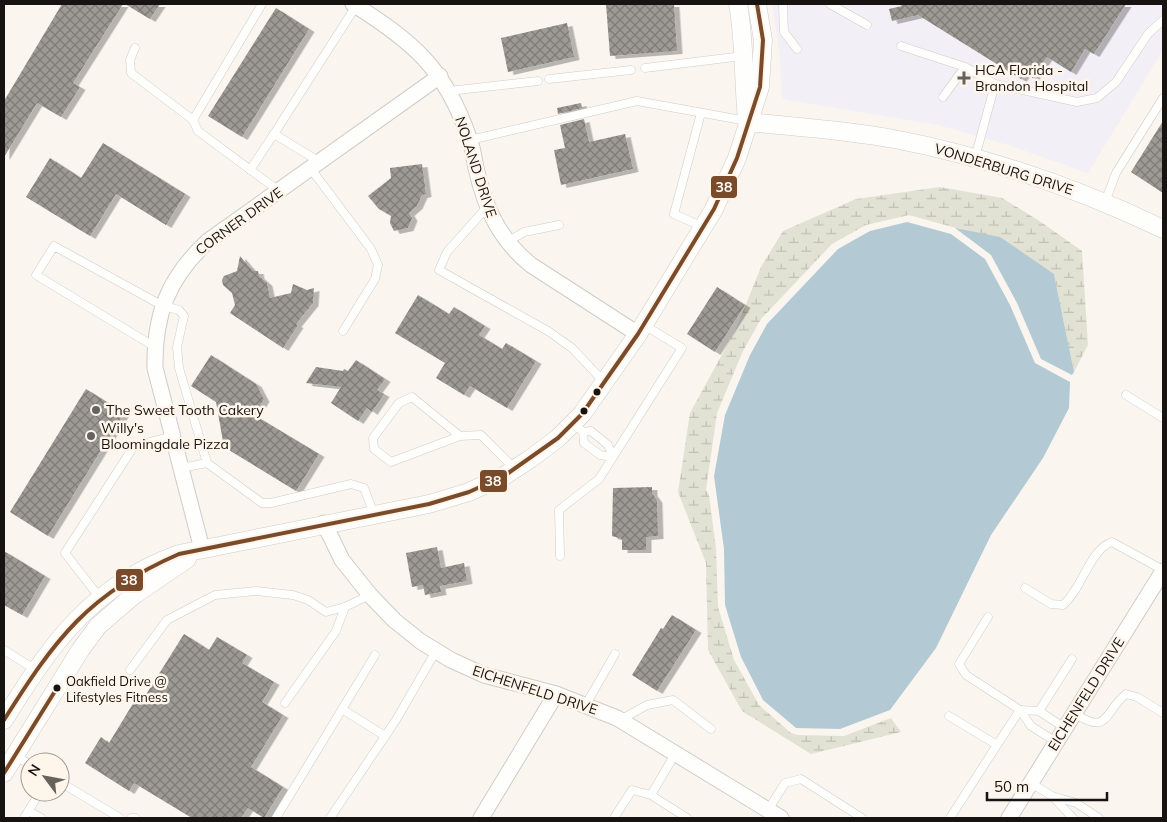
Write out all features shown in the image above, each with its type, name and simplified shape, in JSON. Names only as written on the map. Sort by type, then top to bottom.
[{"type":"street","points":[[738,4],[744,56],[743,86],[748,122]]},
{"type":"street","points":[[4,720],[64,631],[100,598],[127,579],[160,561],[179,554],[324,523],[429,504],[469,492],[515,469],[558,438],[578,427],[641,329],[727,184],[760,87],[763,40],[757,4]]},
{"type":"street","name":"NOLAND DRIVE","points":[[354,5],[392,28],[423,55],[440,76],[449,91],[470,140],[487,207],[493,221],[507,242],[531,266],[641,329]]},
{"type":"street","name":"CORNER DRIVE","points":[[202,549],[155,368],[155,347],[159,314],[179,273],[192,256],[208,241],[440,76]]},
{"type":"street","name":"VONDERBURG DRIVE","points":[[748,122],[892,139],[975,158],[1022,171],[1105,202],[1163,229]]},
{"type":"street","name":"EICHENFELD DRIVE","points":[[324,523],[342,560],[370,595],[394,620],[436,651],[484,675],[556,694],[620,720],[775,814]]},
{"type":"street","points":[[26,752],[81,649],[98,626],[134,595],[202,549]]},
{"type":"street","name":"EICHENFELD DRIVE","points":[[1009,818],[1163,570]]},
{"type":"street","points":[[481,818],[556,694]]},
{"type":"street","points":[[4,773],[20,761]]},
{"type":"lane","points":[[193,120],[262,4]]},
{"type":"lane","points":[[783,4],[784,32],[796,49]]},
{"type":"lane","points":[[830,4],[867,26]]},
{"type":"lane","points":[[250,170],[354,5]]},
{"type":"lane","points":[[901,46],[965,67],[995,84],[1077,102],[1097,98],[1116,82],[1148,34],[1163,20]]},
{"type":"lane","points":[[135,48],[130,60],[131,73],[193,120],[198,131],[279,191]]},
{"type":"lane","points":[[646,68],[744,56]]},
{"type":"lane","points":[[943,97],[965,67]]},
{"type":"lane","points":[[549,79],[631,70]]},
{"type":"lane","points":[[449,91],[538,80]]},
{"type":"lane","points":[[975,158],[995,84]]},
{"type":"lane","points":[[1105,202],[1116,173],[1163,98]]},
{"type":"lane","points":[[470,140],[637,101],[748,122]]},
{"type":"lane","points":[[701,113],[674,214],[703,227]]},
{"type":"lane","points":[[274,134],[316,165],[371,249],[378,265],[376,279],[343,331]]},
{"type":"lane","points":[[487,207],[447,252],[439,270],[548,331],[572,348],[605,383]]},
{"type":"lane","points":[[507,242],[524,232],[559,225]]},
{"type":"lane","points":[[155,347],[36,275],[54,246],[163,306],[179,310],[184,316],[177,346],[179,368],[207,463],[262,503],[271,503],[351,484],[364,488],[374,514]]},
{"type":"lane","points":[[560,556],[559,510],[599,479],[682,348],[641,329]]},
{"type":"lane","points":[[1126,395],[1163,418]]},
{"type":"lane","points":[[460,436],[412,397],[399,403],[373,438],[374,449],[391,462],[460,436],[481,435],[515,469]]},
{"type":"lane","points":[[578,427],[584,443],[600,456],[612,457]]},
{"type":"lane","points":[[578,427],[591,431],[608,445],[612,457]]},
{"type":"lane","points":[[100,598],[65,553],[134,446],[173,436]]},
{"type":"lane","points":[[181,468],[207,463]]},
{"type":"lane","points":[[1025,588],[1051,604],[1063,605],[1074,592],[1100,549],[1112,542],[1163,570]]},
{"type":"lane","points":[[130,670],[166,620],[214,595],[256,591],[293,595],[308,600],[326,612],[345,607],[370,595]]},
{"type":"lane","points":[[285,703],[336,631],[345,607]]},
{"type":"lane","points":[[988,617],[959,664],[966,676],[1020,710],[1030,726],[1056,742]]},
{"type":"lane","points":[[4,650],[36,670]]},
{"type":"lane","points":[[330,818],[385,736],[436,651]]},
{"type":"lane","points":[[585,706],[615,654]]},
{"type":"lane","points":[[276,818],[374,655]]},
{"type":"lane","points":[[1039,711],[1072,659]]},
{"type":"lane","points":[[1074,713],[1090,723],[1098,723],[1106,718],[1117,701],[1126,694],[1137,696],[1163,713]]},
{"type":"lane","points":[[620,720],[647,705],[673,700],[711,729]]},
{"type":"lane","points":[[342,709],[385,736]]},
{"type":"lane","points":[[1020,710],[1039,711],[1065,728]]},
{"type":"lane","points":[[950,818],[1020,710]]},
{"type":"lane","points":[[949,716],[997,745]]},
{"type":"lane","points":[[651,795],[675,754]]},
{"type":"lane","points":[[775,814],[785,783],[801,779],[862,818]]},
{"type":"lane","points":[[1031,783],[1052,796],[1076,804],[1099,818]]},
{"type":"lane","points":[[70,788],[120,818]]},
{"type":"lane","points":[[614,818],[632,790],[651,795],[687,818]]},
{"type":"lane","points":[[1052,796],[1073,818]]},
{"type":"lane","points":[[24,818],[34,802]]},
{"type":"lane","points":[[29,811],[41,818]]},
{"type":"shaded area","name":"HCA Florida - Brandon Hospital","points":[[772,4],[1163,4],[1163,50],[1088,173],[1008,145],[938,125],[782,99],[780,57]]},
{"type":"green space","points":[[940,187],[1002,198],[1041,222],[1082,251],[1088,345],[1074,372],[1054,274],[956,228],[909,215],[866,225],[832,244],[761,319],[743,351],[717,413],[706,490],[709,495],[716,549],[718,607],[734,660],[759,705],[791,733],[797,735],[844,736],[891,718],[901,732],[811,754],[742,711],[708,650],[706,563],[678,492],[690,413],[736,329],[761,267],[783,231],[856,199]]},
{"type":"water","points":[[907,222],[951,234],[985,259],[1010,305],[1035,363],[1070,382],[1069,408],[1043,458],[991,535],[936,648],[890,710],[840,729],[796,728],[763,700],[741,657],[725,605],[724,549],[714,476],[725,415],[750,355],[767,324],[838,249],[870,231]]},
{"type":"water","points":[[955,228],[1000,237],[1054,274],[1074,372],[1072,375],[1041,359],[1017,303],[991,255]]},
{"type":"building","points":[[62,4],[123,4],[73,83],[80,87],[61,117],[37,103],[4,157],[4,101]]},
{"type":"building","points":[[125,4],[160,4],[150,19]]},
{"type":"building","points":[[606,4],[674,4],[677,51],[610,56]]},
{"type":"building","points":[[899,4],[1126,4],[1094,54],[1085,49],[1071,72],[1047,57],[1033,78],[1025,73],[1021,79],[918,15],[892,21],[889,9],[902,6]]},
{"type":"building","points":[[276,8],[309,29],[242,137],[208,116]]},
{"type":"building","points":[[567,23],[574,57],[508,72],[501,38]]},
{"type":"building","points":[[581,103],[582,108],[558,114],[557,108]]},
{"type":"building","points":[[584,119],[589,142],[625,134],[633,169],[561,185],[554,150],[565,148],[560,125]]},
{"type":"building","points":[[1163,121],[1163,193],[1131,172]]},
{"type":"building","points":[[103,143],[185,194],[166,225],[116,194],[90,236],[26,197],[50,158],[81,178]]},
{"type":"building","points":[[422,164],[426,194],[422,195],[417,206],[409,213],[412,218],[408,228],[394,231],[390,223],[391,216],[379,209],[368,196],[391,178],[390,168]]},
{"type":"building","points":[[240,256],[253,271],[258,271],[259,276],[267,283],[270,298],[291,293],[293,284],[307,290],[314,288],[313,303],[296,324],[298,325],[283,348],[230,313],[235,305],[232,293],[223,285],[222,280],[224,276],[237,271]]},
{"type":"building","points":[[717,287],[745,305],[715,352],[687,334]]},
{"type":"building","points":[[418,295],[449,314],[454,307],[485,326],[479,335],[502,349],[506,343],[536,361],[507,408],[470,386],[464,395],[436,378],[445,363],[395,333]]},
{"type":"building","points":[[211,355],[256,384],[264,399],[254,415],[319,454],[296,491],[224,447],[216,402],[191,386]]},
{"type":"building","points":[[356,360],[385,379],[377,390],[384,394],[372,412],[367,408],[358,421],[331,403],[341,387],[306,383],[316,367],[348,371]]},
{"type":"building","points":[[86,389],[124,413],[48,536],[10,512]]},
{"type":"building","points":[[652,487],[652,493],[657,500],[658,536],[646,537],[646,550],[622,550],[622,539],[612,536],[613,488]]},
{"type":"building","points":[[437,547],[441,568],[464,563],[467,581],[440,586],[441,592],[425,595],[423,585],[412,587],[406,553]]},
{"type":"building","points":[[4,551],[45,576],[22,615],[4,605]]},
{"type":"building","points":[[672,615],[696,630],[657,691],[632,675],[661,628],[663,629]]},
{"type":"building","points":[[184,634],[209,650],[217,637],[247,655],[242,663],[274,682],[262,702],[283,715],[251,767],[283,787],[264,818],[248,808],[241,818],[192,818],[134,783],[129,791],[85,763],[101,737],[109,743],[137,697],[142,701]]},
{"type":"transit line","name":"38","points":[[4,720],[40,665],[77,621],[121,585],[148,569],[179,554],[429,504],[469,492],[504,476],[558,438],[582,414],[638,334],[714,209],[737,158],[760,87],[763,40],[757,4]]},
{"type":"transit line","name":"38","points":[[4,773],[57,688]]},
{"type":"place","name":"HCA Florida - Brandon Hospital","points":[[964,78]]},
{"type":"place","name":"The Sweet Tooth Cakery","points":[[96,410]]},
{"type":"place","name":"Willy's Bloomingdale Pizza","points":[[91,436]]},
{"type":"place","name":"Oakfield Drive @ Lifestyles Fitness","points":[[57,688]]}]
